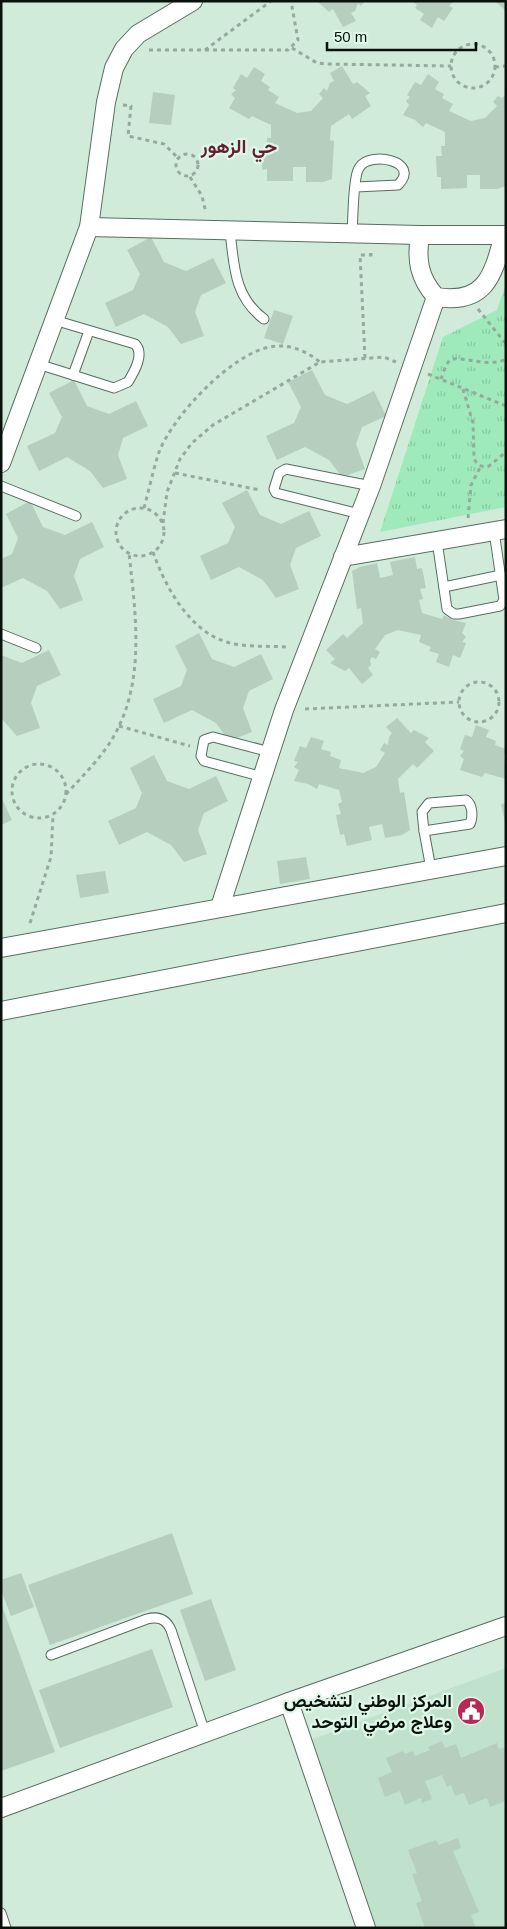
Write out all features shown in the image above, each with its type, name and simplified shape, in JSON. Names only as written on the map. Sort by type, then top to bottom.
[{"type":"street","points":[[1,463],[89,227],[106,102],[114,68],[124,49],[138,34],[193,1]]},
{"type":"street","points":[[89,227],[352,234],[505,235],[490,278],[478,291],[452,300],[436,297],[428,288],[418,265],[420,235]]},
{"type":"street","points":[[220,907],[284,710],[371,486],[436,297]]},
{"type":"street","points":[[344,557],[500,530]]},
{"type":"street","points":[[1,948],[506,856]]},
{"type":"street","points":[[1,1011],[506,913]]},
{"type":"street","points":[[1,1808],[289,1702],[506,1626]]},
{"type":"street","points":[[289,1702],[366,1928]]},
{"type":"lane","points":[[352,234],[356,187],[359,166],[368,160],[393,161],[400,163],[404,168],[404,176],[398,185],[356,187]]},
{"type":"lane","points":[[230,231],[238,288],[248,306],[264,319]]},
{"type":"lane","points":[[38,364],[114,388],[122,387],[128,382],[139,356],[138,347],[135,344],[54,320]]},
{"type":"lane","points":[[73,375],[89,331]]},
{"type":"lane","points":[[360,514],[276,493],[274,489],[277,476],[286,469],[371,486]]},
{"type":"lane","points":[[1,486],[76,516]]},
{"type":"lane","points":[[437,541],[447,609],[454,614],[500,606],[504,600],[501,575],[500,530]]},
{"type":"lane","points":[[444,587],[501,575]]},
{"type":"lane","points":[[1,634],[36,648]]},
{"type":"lane","points":[[263,777],[204,761],[200,756],[206,738],[213,737],[270,752]]},
{"type":"lane","points":[[424,831],[470,824],[472,818],[468,802],[430,803],[422,812],[424,831],[431,869]]},
{"type":"lane","points":[[50,1655],[147,1619],[154,1617],[162,1618],[171,1630],[205,1733]]},
{"type":"lane","points":[[1,1913],[6,1928]]},
{"type":"path","points":[[205,50],[271,1]]},
{"type":"path","points":[[124,49],[284,50],[292,48],[298,40],[298,34],[291,1]]},
{"type":"path","points":[[478,45],[490,53],[495,67],[490,81],[476,88],[462,85],[453,73],[451,66],[453,58],[463,47],[478,45]]},
{"type":"path","points":[[292,48],[317,62],[326,64],[451,66]]},
{"type":"path","points":[[495,67],[506,66]]},
{"type":"path","points":[[106,102],[131,106],[128,136],[164,144],[178,158]]},
{"type":"path","points":[[184,154],[191,155],[196,159],[198,166],[196,173],[190,177],[183,176],[177,172],[175,165],[178,158],[184,154]]},
{"type":"path","points":[[190,177],[202,196],[210,230]]},
{"type":"path","points":[[365,358],[360,255],[371,255],[371,234]]},
{"type":"path","points":[[468,296],[506,344]]},
{"type":"path","points":[[129,553],[145,555],[153,552],[163,540],[167,492],[180,459],[192,443],[202,434],[320,362],[297,348],[271,346],[247,356],[216,378],[189,405],[168,435],[159,452],[144,508]]},
{"type":"path","points":[[441,379],[448,362],[452,358],[460,358],[482,364],[493,364],[506,359]]},
{"type":"path","points":[[463,388],[473,423],[474,459],[481,466],[489,466],[506,452]]},
{"type":"path","points":[[467,536],[471,485],[481,466]]},
{"type":"path","points":[[175,473],[276,493]]},
{"type":"path","points":[[66,794],[63,777],[50,766],[42,763],[25,767],[14,780],[12,796],[20,811],[36,818],[52,815],[59,810],[66,794],[96,761],[119,726],[131,690],[136,661],[135,615],[129,553],[118,540],[118,524],[128,511],[144,508],[152,511],[163,523]]},
{"type":"path","points":[[153,552],[170,590],[196,622],[211,635],[232,643],[308,648]]},
{"type":"path","points":[[479,682],[493,688],[499,702],[493,717],[478,722],[464,716],[459,702],[465,688],[479,682]]},
{"type":"path","points":[[284,710],[459,702]]},
{"type":"path","points":[[499,702],[506,702]]},
{"type":"path","points":[[119,726],[202,749]]},
{"type":"path","points":[[23,945],[50,865],[53,842],[52,815]]},
{"type":"shaded area","points":[[506,1668],[506,1928],[371,1928],[299,1744]]},
{"type":"green space","points":[[506,284],[506,507],[380,532],[443,337],[497,310]]},
{"type":"building","points":[[317,1],[365,1],[361,6],[358,3],[355,11],[351,13],[356,21],[343,27],[333,9],[329,12]]},
{"type":"building","points":[[412,1],[454,1],[449,6],[453,8],[444,21],[438,17],[432,28],[420,20],[424,14],[415,8],[417,5]]},
{"type":"building","points":[[495,1],[506,1],[506,11]]},
{"type":"building","points":[[342,66],[353,84],[357,82],[370,93],[365,96],[371,106],[352,119],[349,114],[331,126],[330,140],[334,141],[332,179],[323,182],[306,182],[306,167],[293,167],[293,181],[267,181],[267,169],[262,170],[262,149],[267,149],[267,138],[271,138],[271,125],[252,116],[249,119],[229,108],[235,98],[231,94],[236,90],[233,88],[241,74],[247,78],[254,67],[265,74],[261,81],[270,87],[268,90],[279,97],[275,103],[297,113],[311,111],[323,98],[319,94],[324,88],[327,91],[330,83],[334,81],[330,73]]},
{"type":"building","points":[[428,74],[439,82],[435,89],[444,94],[442,98],[453,104],[449,111],[471,121],[485,118],[497,106],[493,102],[498,96],[502,98],[506,94],[506,186],[497,189],[480,189],[480,175],[467,175],[467,188],[441,189],[441,177],[437,177],[436,156],[442,156],[441,146],[445,146],[445,132],[426,123],[423,127],[415,120],[403,115],[409,105],[406,101],[410,97],[407,95],[415,82],[421,85]]},
{"type":"building","points":[[153,92],[175,95],[171,125],[149,123]]},
{"type":"building","points":[[151,237],[164,262],[186,271],[213,258],[226,283],[201,295],[195,312],[204,336],[181,344],[168,327],[144,314],[116,327],[105,303],[133,290],[140,274],[127,250]]},
{"type":"building","points":[[274,310],[293,316],[283,344],[264,338]]},
{"type":"building","points":[[312,370],[325,395],[347,404],[374,391],[386,416],[362,427],[356,444],[365,469],[342,477],[329,460],[305,447],[277,460],[266,436],[294,423],[301,407],[288,382]]},
{"type":"building","points":[[74,380],[87,406],[109,414],[136,401],[148,426],[123,438],[118,455],[127,479],[103,488],[90,471],[67,457],[39,471],[27,446],[55,433],[62,417],[49,393]]},
{"type":"building","points":[[247,490],[260,515],[281,524],[309,511],[321,536],[296,548],[290,565],[299,589],[276,598],[263,580],[239,567],[211,580],[200,556],[228,543],[235,527],[222,503]]},
{"type":"building","points":[[30,501],[43,527],[65,535],[92,522],[104,547],[80,559],[74,576],[83,600],[60,609],[47,591],[23,578],[1,588],[1,559],[12,554],[18,538],[6,514]]},
{"type":"building","points":[[415,557],[417,569],[422,568],[426,588],[420,589],[423,599],[419,600],[422,613],[442,619],[444,615],[453,620],[466,623],[462,633],[466,637],[462,642],[466,643],[460,658],[453,655],[449,667],[436,662],[439,654],[429,651],[431,647],[419,642],[421,635],[398,630],[385,635],[375,649],[380,652],[376,659],[372,657],[370,660],[371,665],[368,668],[373,675],[362,684],[349,668],[345,671],[330,663],[335,659],[326,650],[343,634],[347,638],[363,623],[361,608],[357,609],[352,571],[377,563],[380,578],[393,575],[390,562]]},
{"type":"building","points":[[199,633],[212,659],[234,667],[261,654],[273,679],[249,691],[243,708],[252,732],[229,741],[216,723],[192,710],[164,723],[153,699],[181,686],[187,670],[175,646]]},
{"type":"building","points":[[49,650],[61,675],[37,686],[31,703],[40,728],[17,736],[1,718],[1,655],[22,663]]},
{"type":"building","points":[[397,718],[411,733],[414,730],[429,738],[425,742],[434,751],[417,768],[413,764],[398,779],[400,793],[404,792],[410,830],[402,835],[385,838],[382,824],[369,827],[372,840],[347,846],[344,834],[340,835],[336,815],[341,814],[338,804],[342,802],[339,790],[319,784],[317,789],[308,784],[294,781],[299,770],[294,767],[298,762],[294,761],[300,746],[306,748],[311,737],[324,741],[321,749],[331,752],[330,756],[341,760],[339,768],[363,773],[376,767],[385,753],[380,750],[384,743],[388,745],[389,737],[392,733],[386,727]]},
{"type":"building","points":[[476,725],[489,730],[486,737],[496,741],[495,745],[506,749],[504,756],[506,779],[485,773],[482,777],[460,770],[464,759],[460,756],[464,751],[460,749],[465,735],[472,737]]},
{"type":"building","points":[[154,755],[167,781],[189,789],[216,776],[228,801],[204,813],[198,830],[207,854],[184,862],[171,845],[147,832],[119,845],[108,821],[136,808],[142,793],[130,768]]},
{"type":"building","points":[[1,797],[12,820],[1,825]]},
{"type":"building","points":[[506,803],[506,821],[505,822],[501,804]]},
{"type":"building","points":[[306,857],[310,879],[280,884],[277,861]]},
{"type":"building","points":[[105,871],[109,893],[80,898],[76,875]]},
{"type":"building","points":[[172,1533],[193,1594],[50,1645],[28,1585]]},
{"type":"building","points":[[21,1573],[34,1607],[11,1616],[1,1590],[1,1580]]},
{"type":"building","points":[[211,1599],[236,1670],[205,1681],[180,1610]]},
{"type":"building","points":[[1,1603],[55,1752],[1,1771]]},
{"type":"building","points":[[152,1649],[173,1707],[60,1748],[39,1690]]},
{"type":"building","points":[[442,1741],[445,1748],[456,1744],[461,1758],[497,1743],[499,1749],[506,1747],[506,1801],[490,1807],[487,1798],[469,1805],[464,1793],[455,1796],[451,1785],[447,1787],[442,1775],[425,1781],[432,1799],[422,1803],[421,1798],[405,1805],[400,1791],[385,1797],[378,1778],[392,1772],[386,1758],[403,1751],[405,1754],[413,1751],[415,1756],[430,1750],[428,1747]]},
{"type":"building","points":[[458,1838],[461,1848],[453,1851],[479,1912],[471,1915],[476,1928],[425,1928],[416,1903],[422,1901],[412,1874],[417,1873],[408,1850],[436,1840],[439,1845]]},
{"type":"place","name":"المركز الوطني لتشخيص وعلاج مرضي التوحد","points":[[471,1711]]},
{"type":"district","name":"حي الزهور","points":[[239,146]]}]
